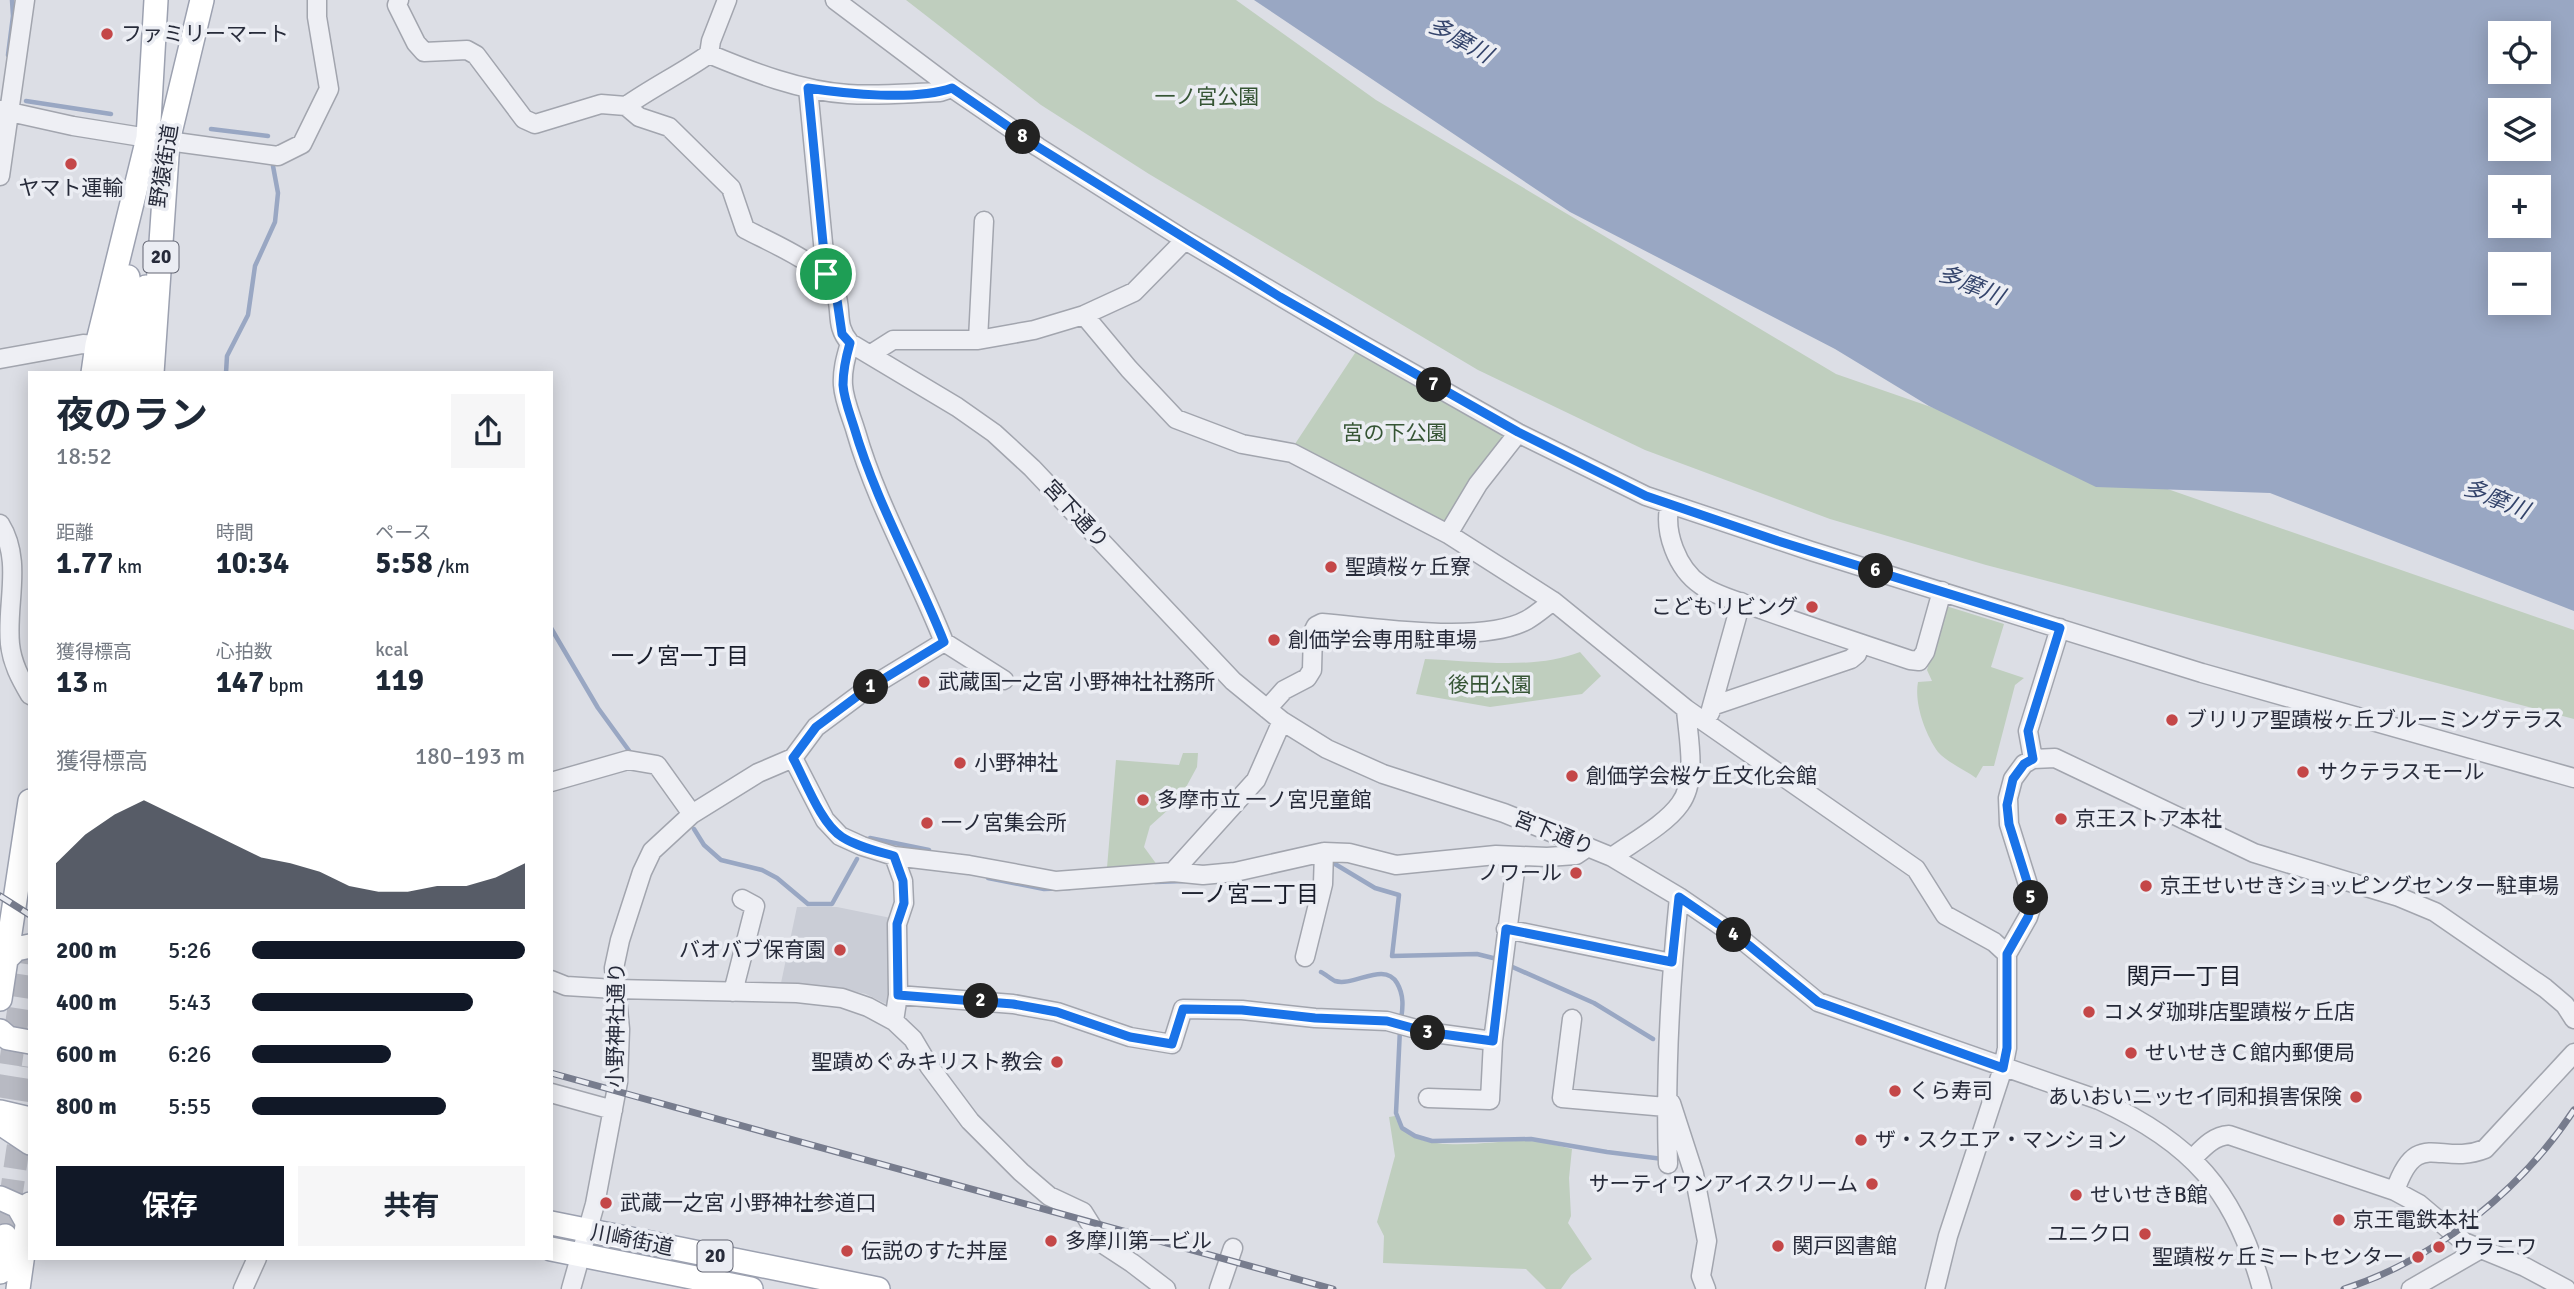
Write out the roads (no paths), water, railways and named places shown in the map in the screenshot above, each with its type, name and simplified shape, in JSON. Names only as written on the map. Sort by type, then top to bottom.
[{"type":"main road","points":[[156,0],[158,139]]},
{"type":"main road","name":"野猿街道","points":[[133,371],[158,139],[169,0]]},
{"type":"main road","name":"野猿街道","points":[[114,371],[158,139],[188,0]]},
{"type":"main road","points":[[158,139],[202,0]]},
{"type":"main road","name":"20","points":[[93,371],[97,345],[158,139]]},
{"type":"main road","name":"20","points":[[152,371],[158,139]]},
{"type":"main road","points":[[0,999],[27,836]]},
{"type":"main road","points":[[6,958],[16,949],[28,946]]},
{"type":"main road","points":[[0,1031],[8,1038],[28,1042]]},
{"type":"main road","points":[[0,1112],[28,1119]]},
{"type":"main road","points":[[0,1123],[28,1142]]},
{"type":"main road","points":[[0,1198],[28,1213],[18,1289]]},
{"type":"main road","name":"川崎街道","points":[[553,1223],[875,1289]]},
{"type":"main road","points":[[0,1272],[5,1236]]},
{"type":"main road","name":"川崎街道","points":[[553,1249],[751,1289]]},
{"type":"street","points":[[5,111],[73,126],[278,156],[302,144],[329,89],[317,17],[317,0]]},
{"type":"street","points":[[399,0],[397,5],[401,15],[424,52],[467,50],[477,55],[524,119],[535,124],[601,104],[626,106],[639,117],[669,127],[731,188],[745,229],[826,274]]},
{"type":"street","points":[[626,106],[646,92],[670,81],[709,54],[727,0]]},
{"type":"street","points":[[835,0],[952,88],[1038,147],[1185,240],[1361,344],[1518,432],[1646,496],[1789,545],[2202,673],[2574,778]]},
{"type":"street","points":[[0,176],[19,1]]},
{"type":"street","points":[[709,54],[808,88],[846,94],[940,92],[952,88]]},
{"type":"street","points":[[808,88],[826,274],[836,293],[842,334],[850,343],[844,367],[843,389],[862,455],[881,504],[925,594],[944,642],[1004,680]]},
{"type":"street","points":[[978,341],[984,221]]},
{"type":"street","points":[[871,354],[892,340],[978,341],[1034,330],[1084,315],[1133,292],[1185,240]]},
{"type":"street","points":[[1084,315],[1176,419],[1242,444],[1292,453],[1448,534],[1553,601],[1686,709],[1709,714],[1916,869],[1945,915],[1994,942],[2007,954]]},
{"type":"street","name":"宮下通り","points":[[850,343],[957,407],[994,433],[1032,468],[1233,681],[1282,721],[1327,749],[1383,774],[1504,813],[1612,857],[1679,897],[1746,943],[1818,1002],[2099,1100],[2135,1116],[2160,1132],[2192,1158],[2222,1194],[2246,1238],[2262,1289]]},
{"type":"street","points":[[0,359],[83,344],[97,345]]},
{"type":"street","points":[[1448,534],[1478,484],[1518,432]]},
{"type":"street","points":[[1670,504],[1667,517],[1669,537],[1687,570],[1700,585],[1860,644],[1919,661],[1925,652],[1942,592]]},
{"type":"street","points":[[0,524],[12,556],[13,571],[5,618],[15,669],[28,692]]},
{"type":"street","points":[[1267,709],[1284,690],[1307,678],[1312,670],[1313,632],[1315,626],[1322,623],[1473,632],[1526,620],[1553,601]]},
{"type":"street","points":[[1709,714],[1741,602]]},
{"type":"street","points":[[2033,759],[2028,731],[2060,628]]},
{"type":"street","points":[[944,642],[867,689],[816,727],[793,758],[825,820],[840,836],[894,856],[969,865],[1056,881],[1123,878],[1173,872],[1203,875],[1235,872],[1349,853],[1396,865],[1496,855],[1576,855],[1588,847]]},
{"type":"street","points":[[1709,714],[1851,659],[1857,654],[1860,644]]},
{"type":"street","points":[[1612,857],[1671,815],[1682,802],[1690,763],[1686,709]]},
{"type":"street","points":[[1173,872],[1256,780],[1282,721]]},
{"type":"street","points":[[1935,1289],[1948,1236],[2003,1068],[2007,1048],[2007,954],[2032,905],[2009,824],[2007,805],[2013,779],[2024,764],[2033,759],[2046,757],[2063,761],[2157,809],[2254,853],[2399,897],[2435,912],[2545,988],[2565,1006],[2574,1020]]},
{"type":"street","name":"小野神社通り","points":[[571,1289],[588,1231],[619,1070],[620,1029],[614,968],[642,872],[652,851],[692,814],[758,773],[793,758]]},
{"type":"street","points":[[553,781],[628,760],[657,765],[692,814]]},
{"type":"street","points":[[894,856],[903,881],[904,903],[897,924],[898,995],[894,1021]]},
{"type":"street","points":[[1428,1098],[1490,1100],[1493,1041],[1517,856]]},
{"type":"street","points":[[1305,957],[1323,884],[1324,859]]},
{"type":"street","points":[[1668,1164],[1666,1087],[1672,962],[1679,897]]},
{"type":"street","points":[[733,992],[755,906],[742,899]]},
{"type":"street","points":[[1506,929],[1672,962]]},
{"type":"street","points":[[553,981],[566,986],[615,989],[797,993],[842,998],[868,1007],[894,1021],[914,1039],[929,1066],[970,1121],[1012,1164],[1049,1196],[1083,1212],[1103,1244],[1166,1289]]},
{"type":"street","points":[[898,995],[1013,1004],[1057,1012],[1130,1037],[1172,1044],[1183,1009],[1242,1010],[1315,1018],[1387,1021],[1427,1032],[1493,1041]]},
{"type":"street","points":[[1572,1018],[1562,1098],[1666,1107]]},
{"type":"street","points":[[2395,1191],[2407,1162],[2416,1156],[2437,1151],[2472,1154],[2485,1149],[2574,1053]]},
{"type":"street","points":[[1666,1087],[1694,1174],[1707,1241],[1701,1276],[1706,1289]]},
{"type":"street","points":[[553,1094],[613,1110]]},
{"type":"street","points":[[2192,1158],[2212,1141],[2230,1135],[2395,1191],[2419,1204],[2464,1242],[2525,1267],[2566,1289]]},
{"type":"street","points":[[1219,1289],[1233,1248]]},
{"type":"street","points":[[2411,1289],[2479,1250]]},
{"type":"street","points":[[243,1289],[256,1260]]},
{"type":"water","name":"多摩川","points":[[1254,0],[2574,0],[2574,611],[2270,493],[2096,487],[1929,406],[1835,349],[1570,212]]},
{"type":"waterway","points":[[8,55],[13,16],[12,0]]},
{"type":"waterway","points":[[26,101],[111,114]]},
{"type":"waterway","points":[[211,129],[268,136]]},
{"type":"waterway","points":[[226,371],[227,356],[248,315],[255,266],[275,222],[278,193],[273,166]]},
{"type":"waterway","points":[[553,631],[598,708],[630,752]]},
{"type":"waterway","points":[[694,829],[704,845],[721,860],[762,870],[777,878],[808,904],[832,904],[857,859]]},
{"type":"waterway","points":[[870,838],[929,850]]},
{"type":"waterway","points":[[1328,863],[1335,864],[1375,888],[1399,895],[1392,956],[1477,954],[1497,959]]},
{"type":"waterway","points":[[988,878],[1044,889],[1070,888]]},
{"type":"waterway","points":[[1155,882],[1185,881]]},
{"type":"waterway","points":[[1508,965],[1594,1003],[1653,1039]]},
{"type":"waterway","points":[[1321,972],[1335,981],[1343,982],[1377,974],[1391,977],[1401,992],[1401,1020]]},
{"type":"waterway","points":[[1400,1029],[1396,1113],[1402,1128],[1415,1136],[1432,1141],[1531,1139],[1663,1159]]},
{"type":"tunnel","points":[[0,1132],[28,949]]},
{"type":"tunnel","points":[[5,1236],[28,1081]]},
{"type":"railway","points":[[0,896],[28,914]]},
{"type":"railway","points":[[553,1074],[1333,1289]]},
{"type":"railway","points":[[2344,1289],[2411,1260],[2474,1218],[2529,1167],[2574,1110]]},
{"type":"place","name":"ファミリーマート","points":[[107,34]]},
{"type":"place","name":"ヤマト運輸","points":[[71,164]]},
{"type":"place","name":"聖蹟桜ヶ丘寮","points":[[1331,567]]},
{"type":"place","name":"こどもリビング","points":[[1812,607]]},
{"type":"place","name":"創価学会専用駐車場","points":[[1274,640]]},
{"type":"place","name":"武蔵国一之宮 小野神社社務所","points":[[924,682]]},
{"type":"place","name":"ブリリア聖蹟桜ヶ丘ブルーミングテラス","points":[[2172,720]]},
{"type":"place","name":"小野神社","points":[[960,763]]},
{"type":"place","name":"サクテラスモール","points":[[2303,772]]},
{"type":"place","name":"創価学会桜ケ丘文化会館","points":[[1572,776]]},
{"type":"place","name":"多摩市立 一ノ宮児童館","points":[[1143,800]]},
{"type":"place","name":"京王ストア本社","points":[[2061,819]]},
{"type":"place","name":"一ノ宮集会所","points":[[927,823]]},
{"type":"place","name":"ノワール","points":[[1576,873]]},
{"type":"place","name":"京王せいせきショッピングセンター駐車場","points":[[2146,886]]},
{"type":"place","name":"バオバブ保育園","points":[[840,950]]},
{"type":"place","name":"コメダ珈琲店聖蹟桜ヶ丘店","points":[[2089,1012]]},
{"type":"place","name":"せいせきＣ館内郵便局","points":[[2131,1053]]},
{"type":"place","name":"聖蹟めぐみキリスト教会","points":[[1057,1062]]},
{"type":"place","name":"くら寿司","points":[[1895,1091]]},
{"type":"place","name":"あいおいニッセイ同和損害保険","points":[[2356,1097]]},
{"type":"place","name":"ザ・スクエア・マンション","points":[[1861,1140]]},
{"type":"place","name":"サーティワンアイスクリーム","points":[[1872,1184]]},
{"type":"place","name":"せいせきB館","points":[[2076,1195]]},
{"type":"place","name":"武蔵一之宮 小野神社参道口","points":[[606,1203]]},
{"type":"place","name":"京王電鉄本社","points":[[2339,1220]]},
{"type":"place","name":"ユニクロ","points":[[2145,1234]]},
{"type":"place","name":"多摩川第一ビル","points":[[1051,1241]]},
{"type":"place","name":"関戸図書館","points":[[1778,1246]]},
{"type":"place","name":"ウラニワ","points":[[2439,1247]]},
{"type":"place","name":"伝説のすた丼屋","points":[[847,1251]]},
{"type":"place","name":"聖蹟桜ヶ丘ミートセンター","points":[[2418,1257]]},
{"type":"district","name":"一ノ宮一丁目","points":[[680,656]]},
{"type":"district","name":"一ノ宮二丁目","points":[[1250,894]]},
{"type":"district","name":"関戸一丁目","points":[[2184,976]]},
{"type":"park label","name":"一ノ宮公園","points":[[1207,97]]},
{"type":"park label","name":"宮の下公園","points":[[1395,433]]},
{"type":"park label","name":"後田公園","points":[[1490,685]]}]
